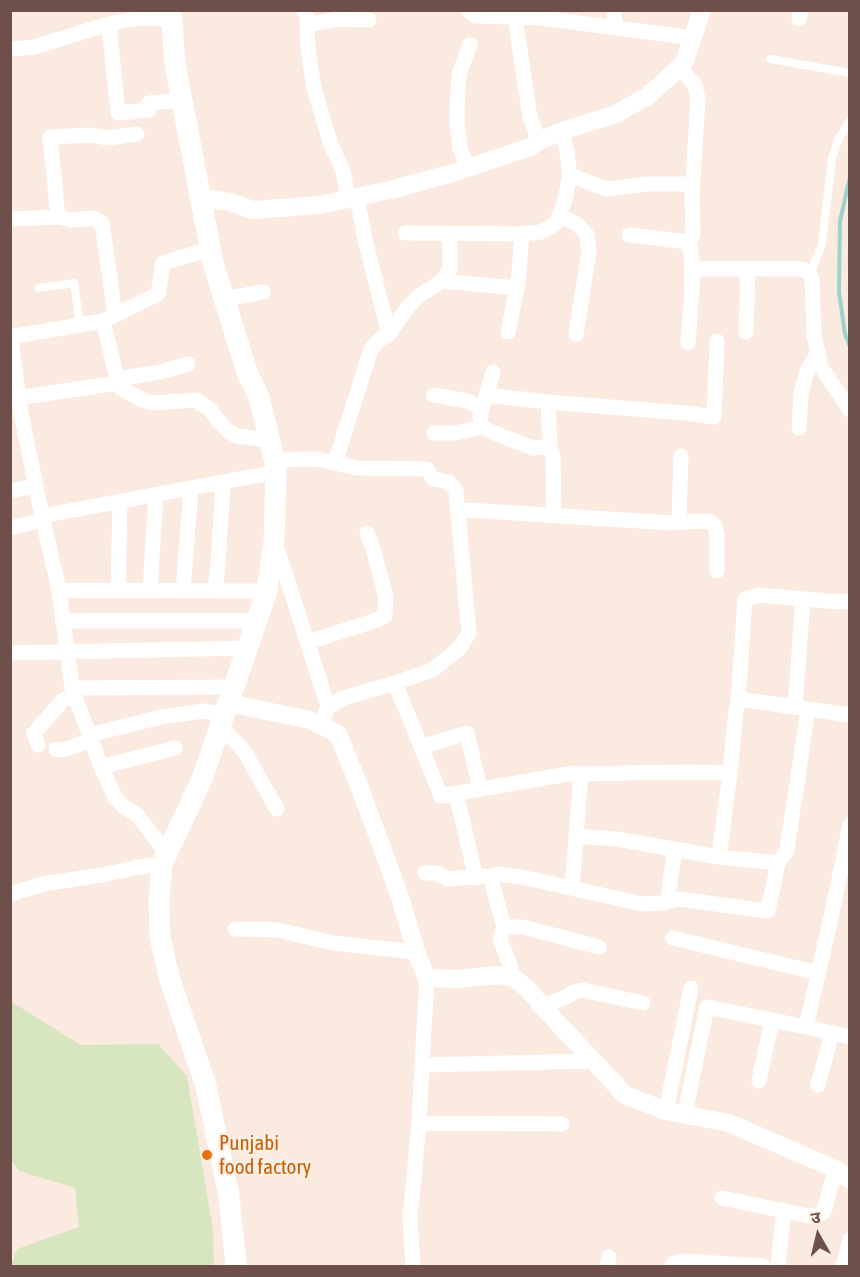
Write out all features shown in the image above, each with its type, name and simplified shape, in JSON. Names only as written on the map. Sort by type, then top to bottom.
[{"type":"main road","points":[[171,14],[175,64],[210,249],[248,375],[259,397],[275,467],[274,543],[267,591],[202,779],[165,859],[159,900],[160,937],[169,977],[206,1086],[229,1196],[236,1266]]},
{"type":"street","points":[[467,10],[475,16],[515,17],[542,14],[693,38]]},
{"type":"street","points":[[614,10],[615,27]]},
{"type":"street","points":[[200,198],[230,202],[253,210],[320,205],[394,189],[530,147],[562,131],[616,114],[648,96],[684,63],[702,10]]},
{"type":"street","points":[[10,49],[34,47],[132,19],[171,14]]},
{"type":"street","points":[[363,17],[305,18],[314,88],[330,142],[353,198],[389,334]]},
{"type":"street","points":[[515,17],[530,117],[539,141]]},
{"type":"street","points":[[109,24],[118,113],[149,110],[149,103],[182,99]]},
{"type":"street","points":[[468,168],[460,148],[457,115],[459,74],[470,45]]},
{"type":"street","points":[[680,68],[694,84],[698,98],[693,184],[693,235],[689,242],[692,269],[688,343]]},
{"type":"street","points":[[405,233],[522,234],[541,232],[556,223],[564,203],[570,175],[562,131]]},
{"type":"street","points":[[58,217],[50,137],[90,135],[109,138],[137,134]]},
{"type":"street","points":[[570,175],[606,189],[647,184],[693,184]]},
{"type":"street","points":[[559,215],[578,224],[587,235],[589,252],[576,334]]},
{"type":"street","points":[[10,219],[93,218],[102,223],[109,318],[117,381],[122,389],[153,403],[196,400],[209,409],[227,430],[237,436],[270,440]]},
{"type":"street","points":[[335,463],[370,349],[389,334],[406,308],[420,295],[442,281],[450,269],[450,234]]},
{"type":"street","points":[[508,332],[521,262],[522,234]]},
{"type":"street","points":[[629,235],[689,242]]},
{"type":"street","points":[[10,894],[43,884],[102,875],[165,859],[138,816],[123,806],[115,797],[101,767],[73,691],[59,591],[21,413],[15,398],[11,336],[109,318],[158,294],[163,263],[210,249]]},
{"type":"street","points":[[692,269],[803,269],[810,274],[814,335],[821,367],[849,410]]},
{"type":"street","points":[[746,332],[748,269]]},
{"type":"street","points":[[442,281],[517,288]]},
{"type":"street","points":[[224,299],[264,292]]},
{"type":"street","points":[[434,395],[484,402],[548,402],[714,417],[717,341]]},
{"type":"street","points":[[799,428],[801,394],[807,371],[818,352]]},
{"type":"street","points":[[15,398],[117,381],[188,364]]},
{"type":"street","points":[[482,426],[480,416],[493,372]]},
{"type":"street","points":[[548,402],[550,446],[553,456],[554,515]]},
{"type":"street","points":[[434,433],[455,433],[482,426],[533,448],[550,446]]},
{"type":"street","points":[[679,522],[681,456]]},
{"type":"street","points":[[10,528],[42,518],[120,501],[223,482],[294,459],[317,459],[357,468],[427,469],[434,479],[449,482],[456,491],[469,633],[459,649],[432,670],[343,698],[328,707],[321,725]]},
{"type":"street","points":[[215,591],[223,482]]},
{"type":"street","points":[[10,491],[36,486]]},
{"type":"street","points":[[183,591],[191,488]]},
{"type":"street","points":[[150,591],[156,495]]},
{"type":"street","points":[[118,590],[120,501]]},
{"type":"street","points":[[458,513],[468,510],[711,522],[715,526],[717,536],[717,571]]},
{"type":"street","points":[[308,642],[385,616],[386,597],[367,533]]},
{"type":"street","points":[[274,543],[328,707]]},
{"type":"street","points":[[59,591],[267,591]]},
{"type":"street","points":[[719,857],[738,702],[746,599],[759,595],[849,601]]},
{"type":"street","points":[[425,873],[437,873],[447,879],[497,874],[522,877],[642,904],[679,899],[768,911],[778,863],[787,850],[801,708],[803,599]]},
{"type":"street","points":[[62,621],[256,621]]},
{"type":"street","points":[[10,653],[247,648]]},
{"type":"street","points":[[395,683],[441,796],[568,774],[730,773]]},
{"type":"street","points":[[38,745],[34,733],[73,691],[226,707],[310,720],[338,734],[401,900],[416,952],[427,978],[419,1123],[410,1218],[413,1266]]},
{"type":"street","points":[[738,702],[745,700],[849,715]]},
{"type":"street","points":[[56,749],[64,750],[90,738],[161,717],[226,707]]},
{"type":"street","points":[[226,707],[244,751],[277,809]]},
{"type":"street","points":[[422,747],[467,733],[480,789]]},
{"type":"street","points":[[101,767],[175,748]]},
{"type":"street","points":[[572,888],[581,774]]},
{"type":"street","points":[[453,794],[457,798],[483,877],[504,927],[500,939],[513,977]]},
{"type":"street","points":[[806,1027],[849,825]]},
{"type":"street","points":[[576,836],[617,839],[719,857],[778,863]]},
{"type":"street","points":[[667,902],[675,849]]},
{"type":"street","points":[[504,927],[523,927],[599,947]]},
{"type":"street","points":[[235,929],[278,930],[333,943],[416,952]]},
{"type":"street","points":[[673,938],[818,973]]},
{"type":"street","points":[[427,978],[457,979],[498,975],[513,977],[528,989],[625,1095],[666,1111],[729,1123],[842,1174],[824,1212],[818,1215],[809,1216],[722,1198]]},
{"type":"street","points":[[666,1111],[691,988]]},
{"type":"street","points":[[542,1006],[582,990],[643,1003]]},
{"type":"street","points":[[685,1113],[707,1007],[849,1037]]},
{"type":"street","points":[[759,1081],[772,1020]]},
{"type":"street","points":[[818,1085],[832,1033]]},
{"type":"street","points":[[422,1065],[592,1061]]},
{"type":"street","points":[[672,1079],[691,1083]]},
{"type":"street","points":[[419,1123],[562,1124]]},
{"type":"street","points":[[778,1266],[783,1210]]},
{"type":"street","points":[[843,1266],[849,1240]]},
{"type":"street","points":[[672,1266],[682,1261],[764,1266]]},
{"type":"lane","points":[[770,59],[849,73]]},
{"type":"lane","points":[[810,274],[822,244],[832,158],[839,138],[849,121]]},
{"type":"lane","points":[[39,288],[74,283],[80,325]]},
{"type":"green space","points":[[10,1001],[81,1045],[158,1044],[187,1076],[213,1229],[214,1266],[11,1266],[17,1249],[79,1227],[75,1188],[19,1171],[11,1159]]},
{"type":"waterway","points":[[850,177],[840,221],[839,292],[845,334],[850,347]]},
{"type":"place","name":"Punjabi food factory","points":[[207,1155]]}]
